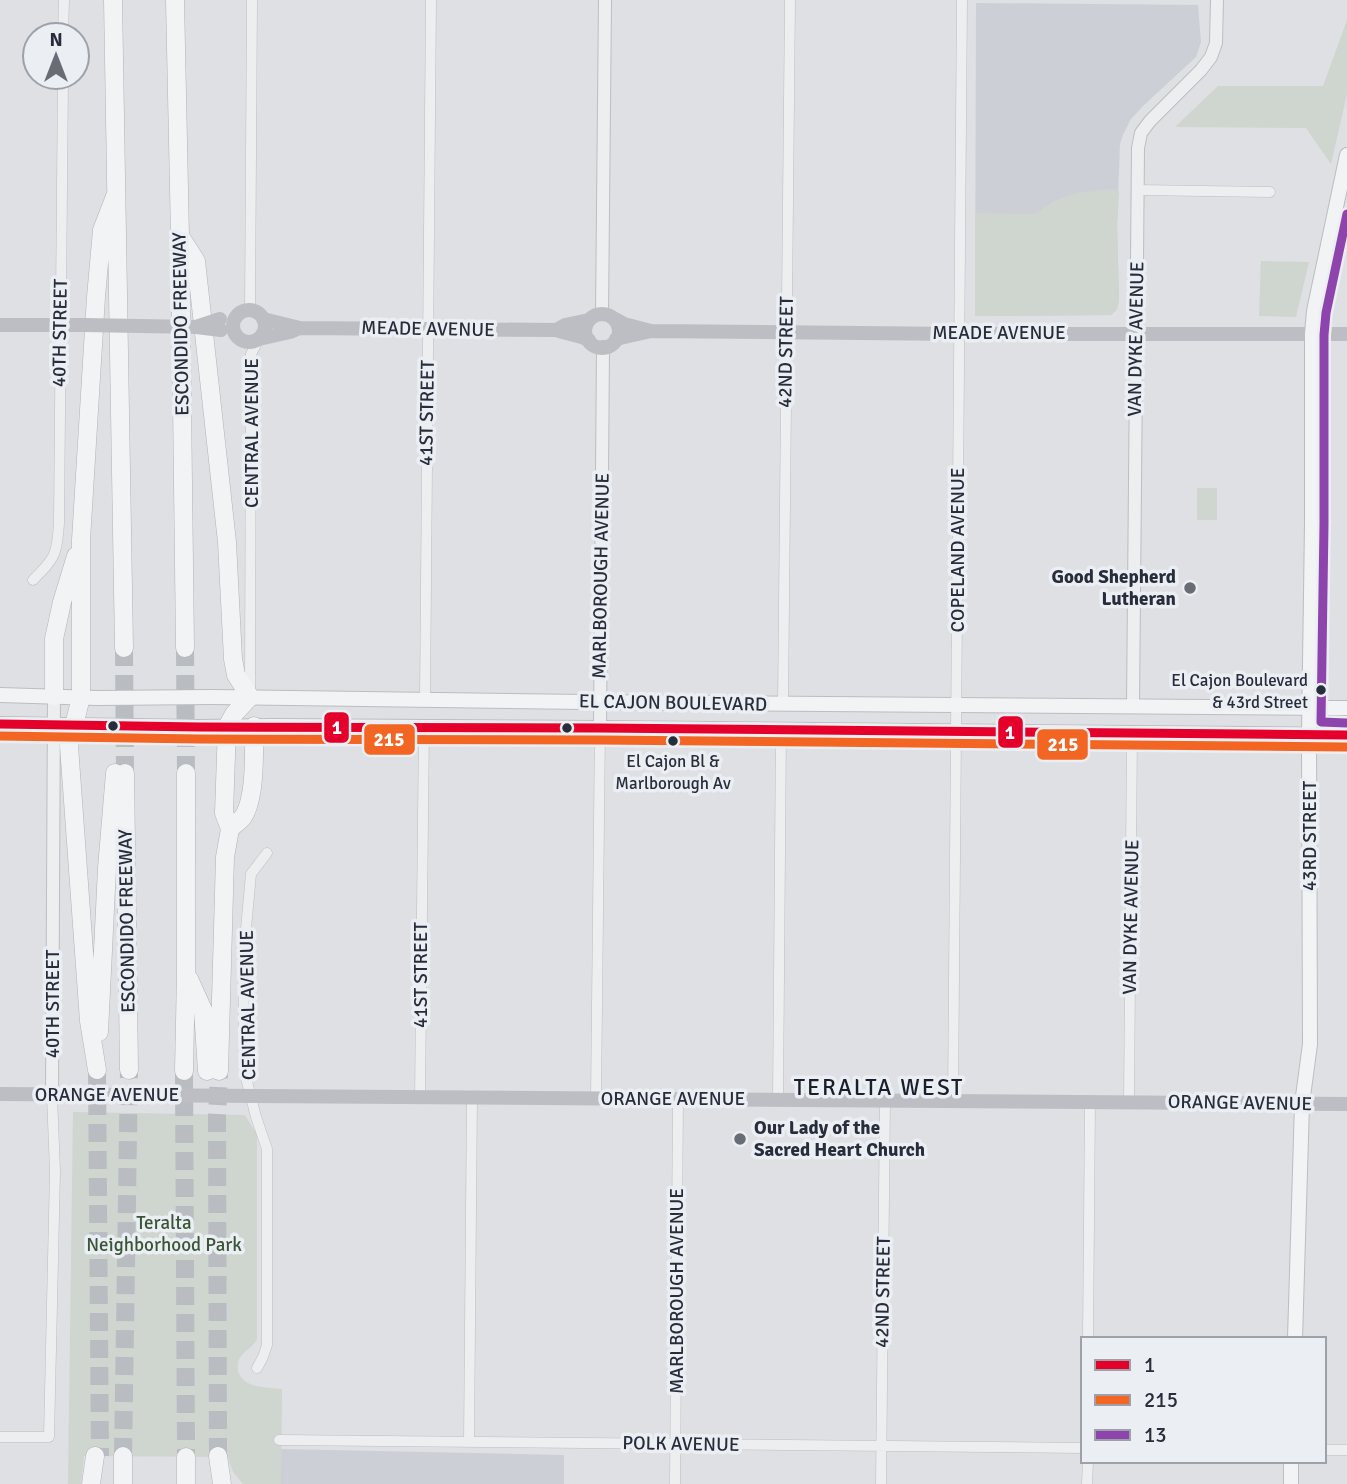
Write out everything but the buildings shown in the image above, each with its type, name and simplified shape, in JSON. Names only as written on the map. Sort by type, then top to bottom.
[{"type":"highway","points":[[113,0],[124,648]]},
{"type":"highway","name":"ESCONDIDO FREEWAY","points":[[175,0],[185,648]]},
{"type":"highway","points":[[76,725],[82,697],[81,540],[96,297],[102,230],[116,194]]},
{"type":"highway","points":[[180,236],[196,261],[226,542],[234,668],[250,697],[234,714],[227,727],[224,813],[230,829],[225,857],[213,1071],[203,1010],[186,973]]},
{"type":"highway","points":[[54,696],[54,639],[81,540]]},
{"type":"highway","name":"ESCONDIDO FREEWAY","points":[[76,725],[69,746],[89,1021],[96,1070],[107,868],[120,773],[129,1070]]},
{"type":"highway","points":[[230,829],[243,817],[249,802],[254,726]]},
{"type":"highway","points":[[184,1070],[187,773]]},
{"type":"highway","points":[[91,1484],[97,1456],[99,1484]]},
{"type":"highway","points":[[123,1457],[123,1484]]},
{"type":"highway","points":[[186,1457],[186,1484]]},
{"type":"highway","points":[[216,1484],[218,1457],[222,1484]]},
{"type":"main road","name":"43RD STREET","points":[[1295,1337],[1302,1104],[1310,1044],[1312,334],[1314,312],[1347,155]]},
{"type":"main road","points":[[239,339],[235,335],[234,320],[245,311]]},
{"type":"main road","points":[[0,325],[196,327],[221,325],[245,311],[256,312],[263,319],[264,330],[259,338],[248,342],[239,339],[221,325]]},
{"type":"main road","points":[[601,317],[618,326],[616,339],[608,346],[597,347],[589,341],[585,328],[601,317]]},
{"type":"main road","name":"MEADE AVENUE","points":[[556,330],[565,325],[601,317],[652,331]]},
{"type":"main road","name":"MEADE AVENUE","points":[[263,319],[300,328],[556,330],[589,341]]},
{"type":"main road","name":"MEADE AVENUE","points":[[259,338],[300,328]]},
{"type":"main road","name":"MEADE AVENUE","points":[[616,339],[652,331],[1347,334]]},
{"type":"main road","name":"EL CAJON BOULEVARD","points":[[0,695],[1347,708]]},
{"type":"main road","name":"EL CAJON BOULEVARD","points":[[0,724],[1347,735]]},
{"type":"main road","name":"ORANGE AVENUE","points":[[0,1094],[1347,1104]]},
{"type":"main road","points":[[1291,1463],[1291,1484]]},
{"type":"street","points":[[64,0],[64,21]]},
{"type":"street","points":[[245,311],[252,0]]},
{"type":"street","name":"41ST STREET","points":[[425,700],[431,0]]},
{"type":"street","points":[[601,317],[605,0]]},
{"type":"street","name":"42ND STREET","points":[[783,704],[790,0]]},
{"type":"street","name":"COPELAND AVENUE","points":[[953,1101],[962,0]]},
{"type":"street","name":"VAN DYKE AVENUE","points":[[1133,706],[1138,148],[1141,133],[1150,121],[1211,57],[1216,43],[1217,0]]},
{"type":"street","name":"40TH STREET","points":[[33,580],[52,561],[59,523],[63,91]]},
{"type":"street","points":[[1138,190],[1270,192]]},
{"type":"street","name":"CENTRAL AVENUE","points":[[250,697],[251,355],[259,338]]},
{"type":"street","name":"MARLBOROUGH AVENUE","points":[[596,1098],[603,347]]},
{"type":"street","name":"40TH STREET","points":[[0,1437],[49,1437],[55,1171],[52,1096],[54,696]]},
{"type":"street","name":"41ST STREET","points":[[421,1097],[424,727]]},
{"type":"street","points":[[778,1099],[782,729]]},
{"type":"street","name":"VAN DYKE AVENUE","points":[[1129,1102],[1132,733]]},
{"type":"street","name":"CENTRAL AVENUE","points":[[257,1368],[267,1345],[267,1149],[245,1074],[243,961],[251,874],[267,853]]},
{"type":"street","points":[[469,1442],[472,1097]]},
{"type":"street","name":"MARLBOROUGH AVENUE","points":[[675,1484],[678,1098]]},
{"type":"street","name":"42ND STREET","points":[[881,1484],[886,1100]]},
{"type":"street","points":[[1088,1337],[1090,1102]]},
{"type":"street","name":"POLK AVENUE","points":[[279,1440],[1081,1448]]},
{"type":"street","points":[[1326,1450],[1347,1450]]},
{"type":"street","points":[[1087,1484],[1088,1463]]},
{"type":"shaded area","points":[[976,3],[1198,5],[1201,42],[1196,57],[1131,119],[1120,144],[1117,224],[1119,300],[1117,309],[1111,315],[975,316]]},
{"type":"shaded area","points":[[281,1449],[564,1455],[564,1484],[281,1484]]},
{"type":"green space","points":[[1347,20],[1347,94],[1331,164],[1306,128],[1175,127],[1218,86],[1323,86]]},
{"type":"green space","points":[[1113,189],[1119,192],[1119,300],[1117,309],[1111,315],[975,316],[975,213],[1034,214],[1056,200],[1076,193]]},
{"type":"green space","points":[[1261,261],[1309,262],[1296,317],[1259,316]]},
{"type":"green space","points":[[1197,488],[1217,488],[1217,520],[1197,520]]},
{"type":"green space","name":"Teralta Neighborhood Park","points":[[73,1112],[245,1115],[257,1135],[257,1339],[241,1357],[238,1369],[241,1377],[250,1384],[282,1389],[281,1484],[243,1484],[233,1472],[228,1457],[84,1456],[81,1484],[68,1484]]},
{"type":"tunnel","points":[[124,648],[125,773]]},
{"type":"tunnel","points":[[185,648],[186,773]]},
{"type":"tunnel","points":[[97,1070],[100,1456]]},
{"type":"tunnel","points":[[123,1456],[129,1070]]},
{"type":"tunnel","points":[[184,1071],[186,1457]]},
{"type":"tunnel","points":[[218,1456],[219,1071]]},
{"type":"transit line","name":"13","points":[[1347,214],[1326,313],[1324,335],[1321,722],[1347,723]]},
{"type":"transit line","name":"1","points":[[0,724],[1347,735]]},
{"type":"transit line","name":"215","points":[[0,736],[1347,747]]},
{"type":"place","name":"Good Shepherd Lutheran","points":[[1190,588]]},
{"type":"place","name":"El Cajon Boulevard & 43rd Street","points":[[1321,690]]},
{"type":"place","name":"El Cajon Bl & Marlborough Av","points":[[673,741]]},
{"type":"place","name":"Our Lady of the Sacred Heart Church","points":[[740,1139]]},
{"type":"district","name":"TERALTA WEST","points":[[879,1087]]}]
